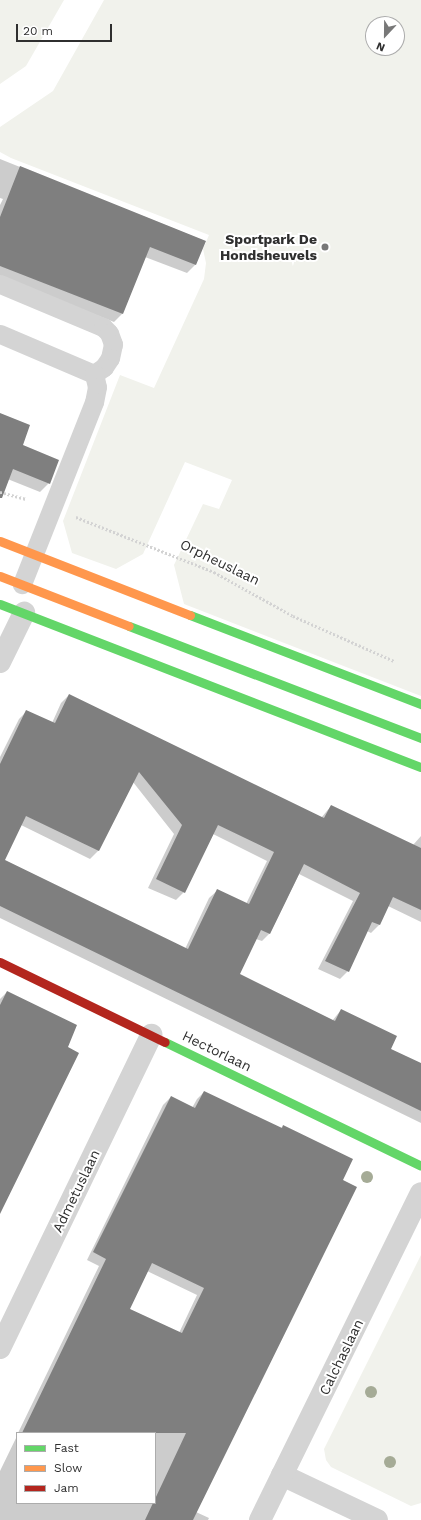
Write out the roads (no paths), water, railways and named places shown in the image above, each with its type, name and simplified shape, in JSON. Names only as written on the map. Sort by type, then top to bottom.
[{"type":"street","points":[[0,541],[421,704]]},
{"type":"street","points":[[0,576],[421,738]]},
{"type":"street","points":[[0,604],[421,767]]},
{"type":"street","points":[[0,662],[24,613]]},
{"type":"street","name":"Hectorlaan","points":[[0,962],[421,1166]]},
{"type":"street","name":"Admetuslaan","points":[[0,1348],[151,1035]]},
{"type":"street","name":"Calchaslaan","points":[[260,1520],[421,1193]]},
{"type":"street","points":[[282,1475],[377,1520]]},
{"type":"lane","points":[[0,284],[103,327],[109,333],[113,344],[110,358],[104,367],[94,374]]},
{"type":"lane","points":[[0,334],[94,374]]},
{"type":"lane","points":[[22,584],[35,554],[51,507],[94,402],[97,387],[94,374]]},
{"type":"place","name":"Sportpark De Hondsheuvels","points":[[325,247]]}]
